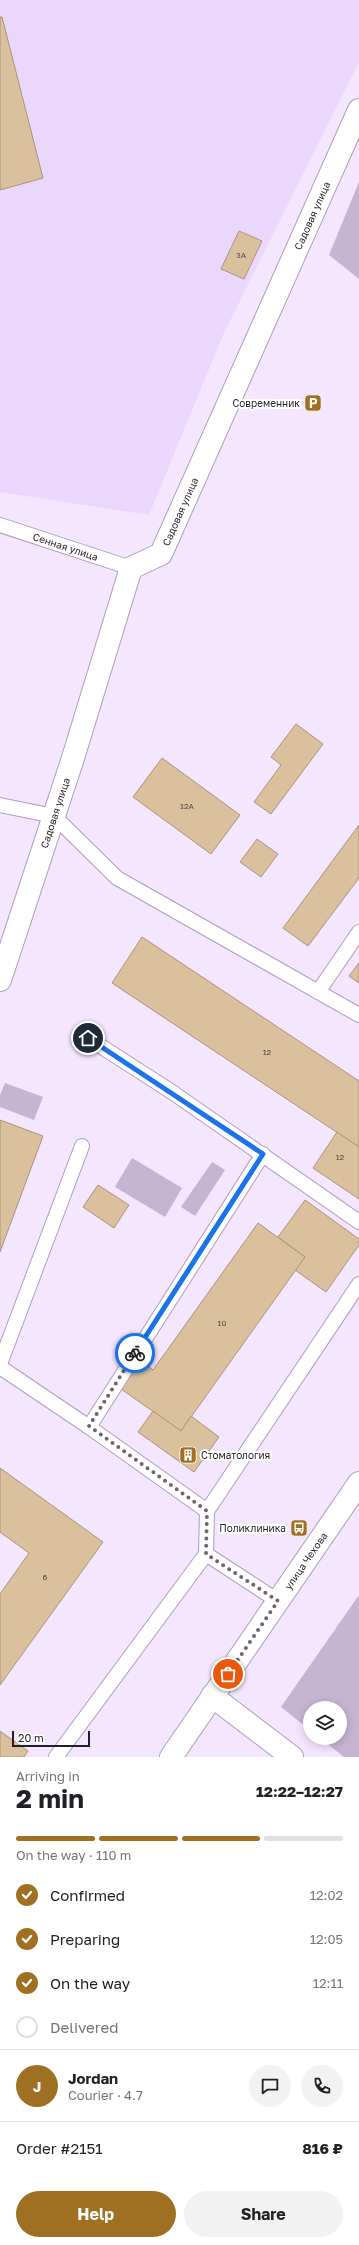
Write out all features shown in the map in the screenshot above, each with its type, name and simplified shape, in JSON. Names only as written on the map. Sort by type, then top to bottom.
[{"type":"street","name":"Садовая улица","points":[[0,980],[54,816],[131,568],[160,554],[359,110]]},
{"type":"street","name":"улица Чехова","points":[[171,1757],[359,1483]]},
{"type":"street","points":[[212,1696],[292,1757]]},
{"type":"lane","name":"Сенная улица","points":[[0,525],[131,568]]},
{"type":"lane","points":[[0,805],[54,816],[117,878],[359,1015]]},
{"type":"lane","points":[[318,992],[359,932]]},
{"type":"lane","points":[[88,1038],[263,1154],[359,1222]]},
{"type":"lane","points":[[82,1146],[0,1365],[89,1426],[207,1511]]},
{"type":"lane","points":[[89,1426],[263,1154]]},
{"type":"lane","points":[[56,1757],[206,1554],[207,1511],[359,1284]]},
{"type":"lane","points":[[206,1554],[278,1601]]},
{"type":"shaded area","points":[[0,0],[359,0],[359,62],[223,335],[149,515],[0,492]]},
{"type":"shaded area","points":[[359,182],[359,279],[329,255]]},
{"type":"shaded area","points":[[5,1083],[43,1097],[34,1120],[0,1107],[0,1095]]},
{"type":"shaded area","points":[[132,1158],[182,1188],[165,1217],[115,1187]]},
{"type":"shaded area","points":[[212,1162],[225,1170],[195,1216],[181,1207]]},
{"type":"shaded area","points":[[359,1595],[359,1757],[344,1757],[329,1745],[347,1745],[347,1701],[303,1701],[303,1724],[281,1707]]},
{"type":"building","points":[[0,17],[2,17],[43,178],[0,190]]},
{"type":"building","points":[[239,231],[262,241],[244,279],[221,269]]},
{"type":"building","points":[[296,724],[323,744],[271,814],[254,802],[281,765],[271,757]]},
{"type":"building","points":[[162,758],[240,815],[211,854],[133,797]]},
{"type":"building","points":[[359,825],[359,878],[308,946],[283,928]]},
{"type":"building","points":[[257,839],[278,854],[261,877],[240,862]]},
{"type":"building","points":[[142,937],[359,1081],[359,1147],[112,983]]},
{"type":"building","points":[[359,963],[359,983],[349,976]]},
{"type":"building","points":[[0,1120],[43,1136],[0,1252]]},
{"type":"building","points":[[337,1132],[359,1147],[359,1199],[313,1168]]},
{"type":"building","points":[[98,1185],[129,1205],[114,1228],[83,1207]]},
{"type":"building","points":[[305,1200],[359,1239],[359,1245],[326,1292],[295,1270],[305,1257],[278,1237]]},
{"type":"building","points":[[258,1223],[305,1257],[181,1431],[121,1389],[141,1361],[153,1370]]},
{"type":"building","name":"Стоматология","points":[[153,1411],[181,1431],[191,1416],[219,1437],[194,1472],[138,1432]]},
{"type":"building","points":[[0,1468],[103,1542],[0,1685],[0,1594],[29,1553],[0,1532]]},
{"type":"building","points":[[0,1731],[28,1751],[24,1757],[0,1757]]},
{"type":"way so far","points":[[135,1353],[89,1426],[207,1511],[206,1554],[278,1601],[228,1674]]},
{"type":"place","name":"Современник","points":[[313,403]]},
{"type":"place","name":"Стоматология","points":[[188,1455]]},
{"type":"place","name":"Поликлиника","points":[[299,1528]]},
{"type":"route","points":[[88,1038],[172,1092],[263,1154],[135,1353]]}]
